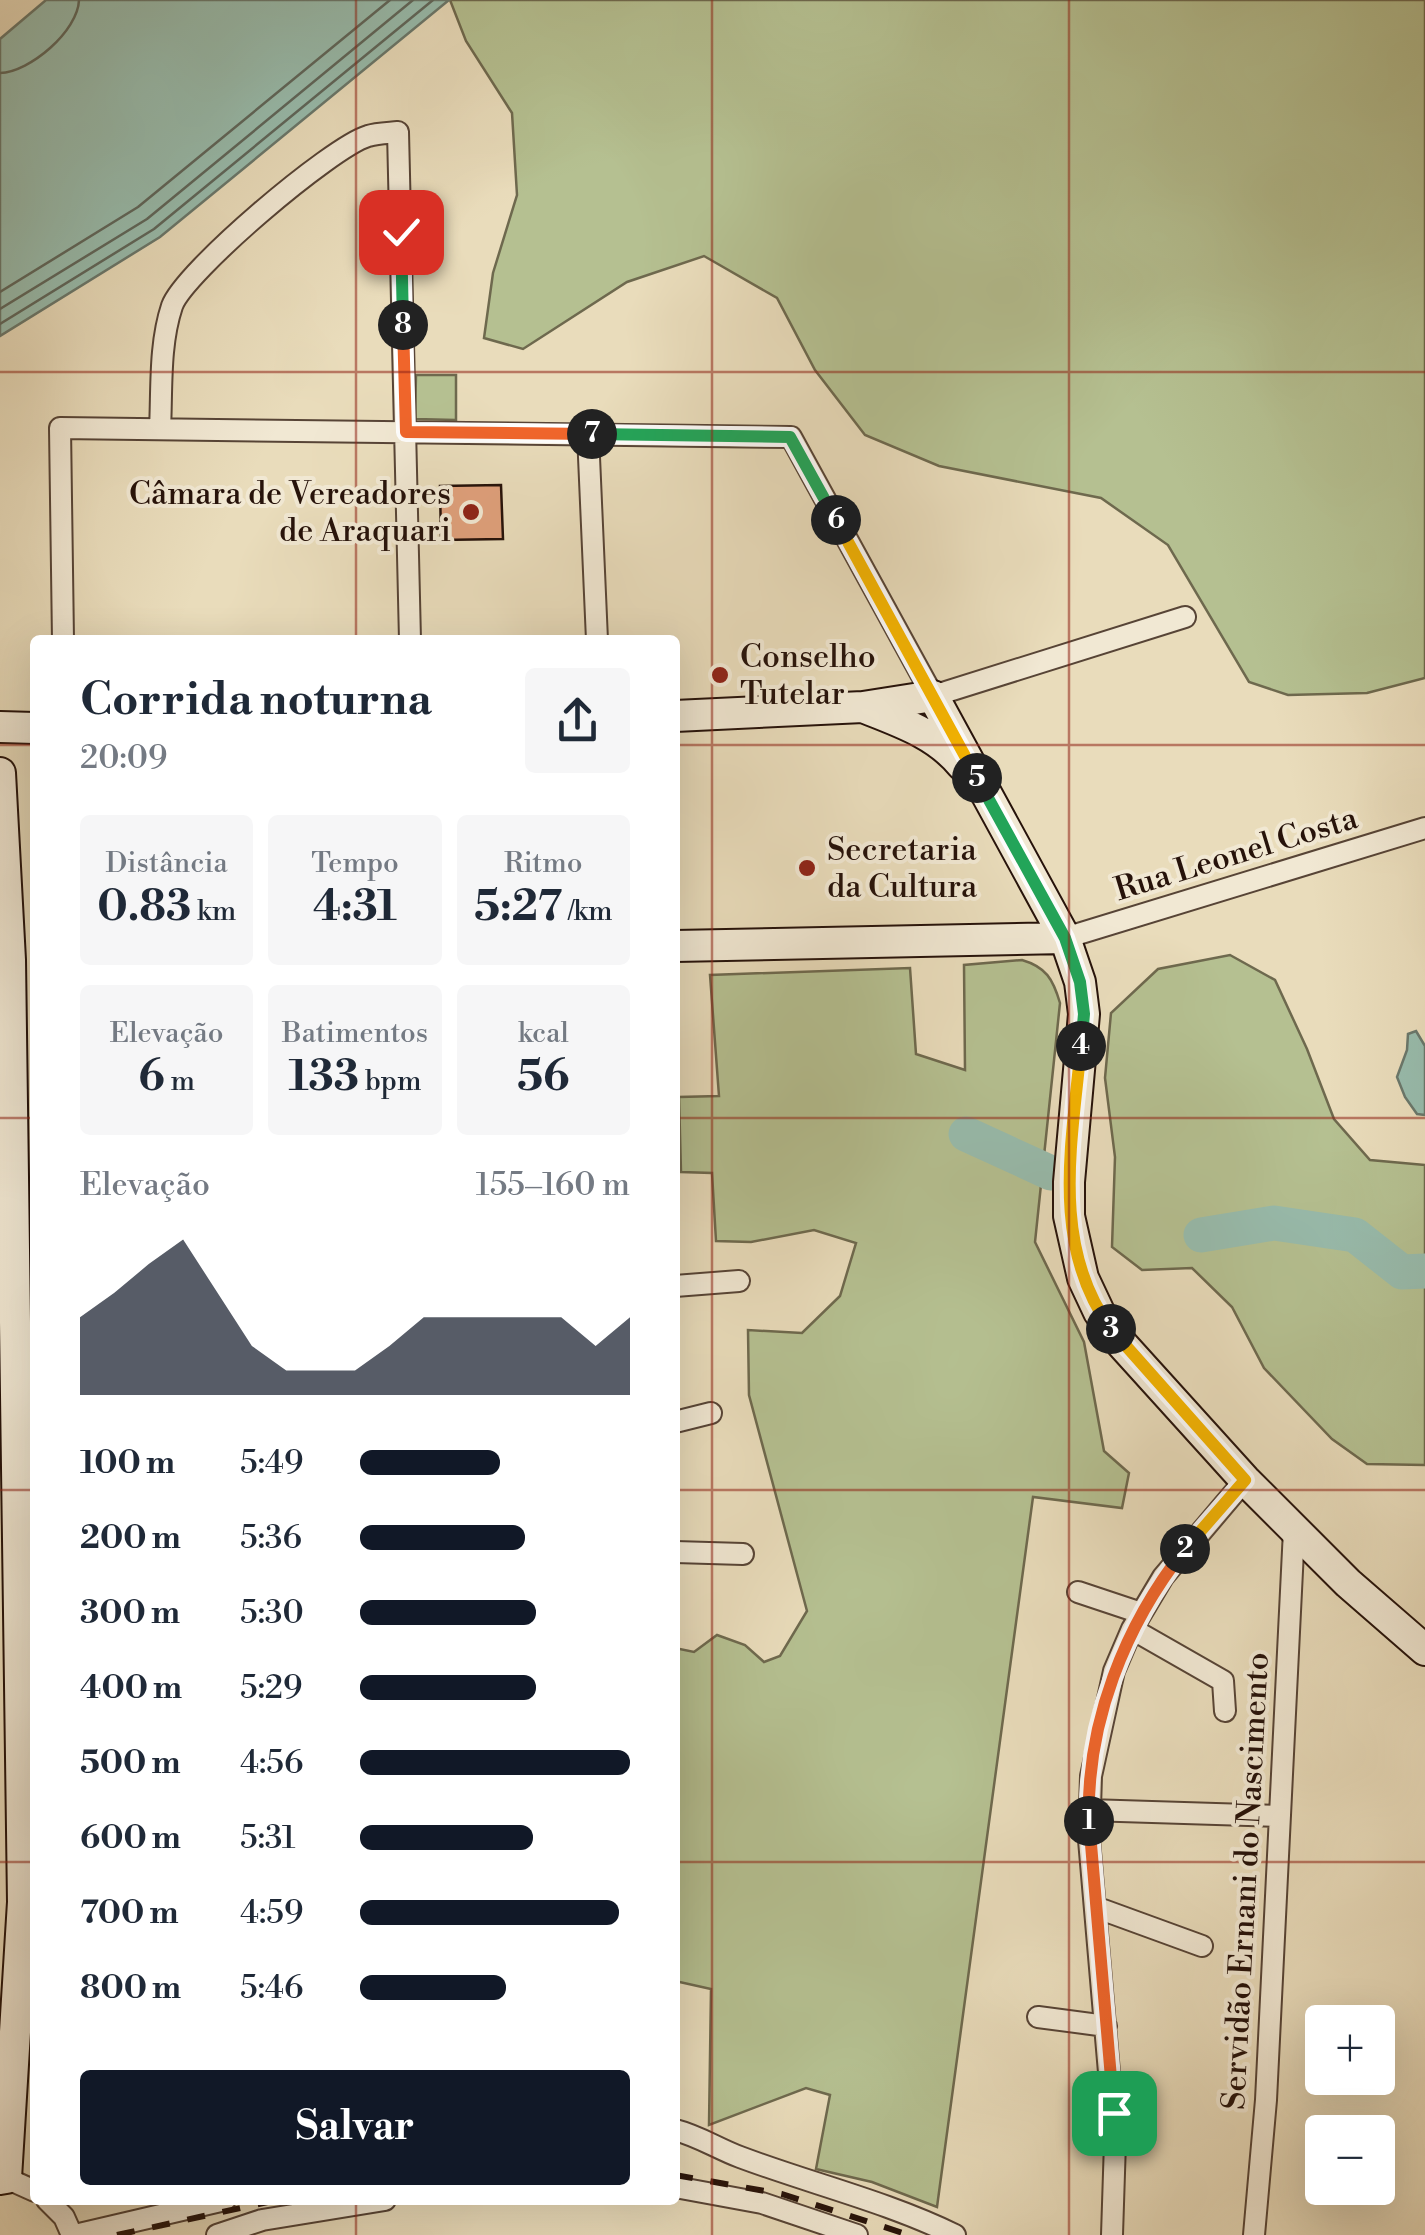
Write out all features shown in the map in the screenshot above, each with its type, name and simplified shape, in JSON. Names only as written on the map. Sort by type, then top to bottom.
[{"type":"main road","points":[[680,716],[863,707],[932,696],[1065,938],[1080,982],[1084,1014],[1069,1182],[1073,1246],[1082,1278],[1099,1312],[1121,1343],[1245,1480],[1425,1650]]},
{"type":"main road","points":[[863,707],[910,725],[934,740],[956,757],[988,797]]},
{"type":"main road","points":[[0,727],[30,728]]},
{"type":"main road","points":[[0,774],[15,960],[10,1448],[29,1901],[3,2178]]},
{"type":"main road","points":[[680,946],[1065,938]]},
{"type":"street","points":[[160,429],[164,352],[172,305],[190,277],[319,164],[366,136],[398,132],[410,635]]},
{"type":"street","points":[[63,635],[60,428],[790,437],[932,696],[1185,617]]},
{"type":"street","points":[[588,434],[597,635]]},
{"type":"street","name":"Rua Leonel Costa","points":[[1065,938],[1425,828]]},
{"type":"street","points":[[680,1286],[739,1281]]},
{"type":"street","points":[[680,1421],[711,1413]]},
{"type":"street","points":[[1112,2235],[1115,2142],[1088,1810],[1101,1726],[1114,1671],[1136,1621],[1163,1576],[1245,1480]]},
{"type":"street","name":"Servidão Ernani do Nascimento","points":[[1254,2235],[1266,2100],[1294,1530]]},
{"type":"street","points":[[680,1552],[743,1554]]},
{"type":"street","points":[[1078,1592],[1136,1621],[1223,1680],[1226,1710]]},
{"type":"street","points":[[1088,1810],[1280,1816]]},
{"type":"street","points":[[1094,1908],[1202,1946]]},
{"type":"street","points":[[1038,2017],[1106,2026]]},
{"type":"street","points":[[680,2131],[738,2156],[868,2198],[955,2235]]},
{"type":"street","points":[[3,2178],[30,2188]]},
{"type":"street","points":[[680,2188],[762,2203],[858,2235]]},
{"type":"street","points":[[52,2205],[74,2235],[203,2205]]},
{"type":"street","points":[[216,2235],[262,2220],[355,2205]]},
{"type":"shaded area","points":[[450,0],[1425,0],[1425,678],[1367,693],[1288,695],[1249,682],[1168,545],[1101,498],[939,466],[865,435],[815,370],[777,298],[704,256],[627,282],[523,349],[484,338],[493,273],[517,195],[512,113],[466,41]]},
{"type":"shaded area","points":[[416,375],[456,375],[456,420],[415,419]]},
{"type":"shaded area","points":[[1230,955],[1275,980],[1334,1119],[1370,1160],[1425,1165],[1425,1465],[1367,1464],[1332,1439],[1264,1368],[1232,1307],[1192,1268],[1142,1270],[1112,1247],[1115,1157],[1105,1078],[1111,1013],[1158,969]]},
{"type":"shaded area","points":[[1022,960],[1047,975],[1060,1003],[1035,1242],[1084,1342],[1104,1451],[1129,1473],[1122,1508],[1033,1497],[937,2207],[872,2182],[816,2169],[830,2095],[806,2088],[709,2125],[711,1989],[680,1982],[680,1649],[694,1652],[717,1635],[745,1645],[764,1662],[780,1656],[807,1611],[749,1395],[748,1330],[802,1333],[840,1296],[856,1243],[814,1230],[751,1242],[716,1241],[712,1173],[681,1172],[680,1097],[719,1096],[710,975],[910,968],[916,1054],[965,1070],[964,965]]},
{"type":"water","points":[[46,0],[449,0],[160,237],[0,336],[0,39]]},
{"type":"water","points":[[1416,1031],[1425,1046],[1425,1115],[1417,1114],[1397,1077],[1408,1034]]},
{"type":"building","name":"Câmara de Vereadores de Araquari","points":[[501,485],[503,539],[441,540],[440,486]]},
{"type":"waterway","points":[[966,1134],[1051,1173]]},
{"type":"waterway","points":[[1201,1235],[1274,1223],[1355,1235],[1402,1272],[1425,1271]]},
{"type":"railway","points":[[680,2176],[782,2194],[909,2235]]},
{"type":"railway","points":[[117,2235],[254,2205]]},
{"type":"place","name":"Câmara de Vereadores de Araquari","points":[[471,512]]},
{"type":"place","name":"Conselho Tutelar","points":[[720,675]]},
{"type":"place","name":"Secretaria da Cultura","points":[[807,868]]},
{"type":"route","points":[[401,232],[406,432],[790,437],[1065,938],[1080,982],[1084,1014],[1069,1182],[1073,1246],[1082,1278],[1121,1343],[1245,1480],[1163,1576],[1132,1629],[1114,1671],[1101,1726],[1091,1776],[1089,1840],[1114,2113]]}]
